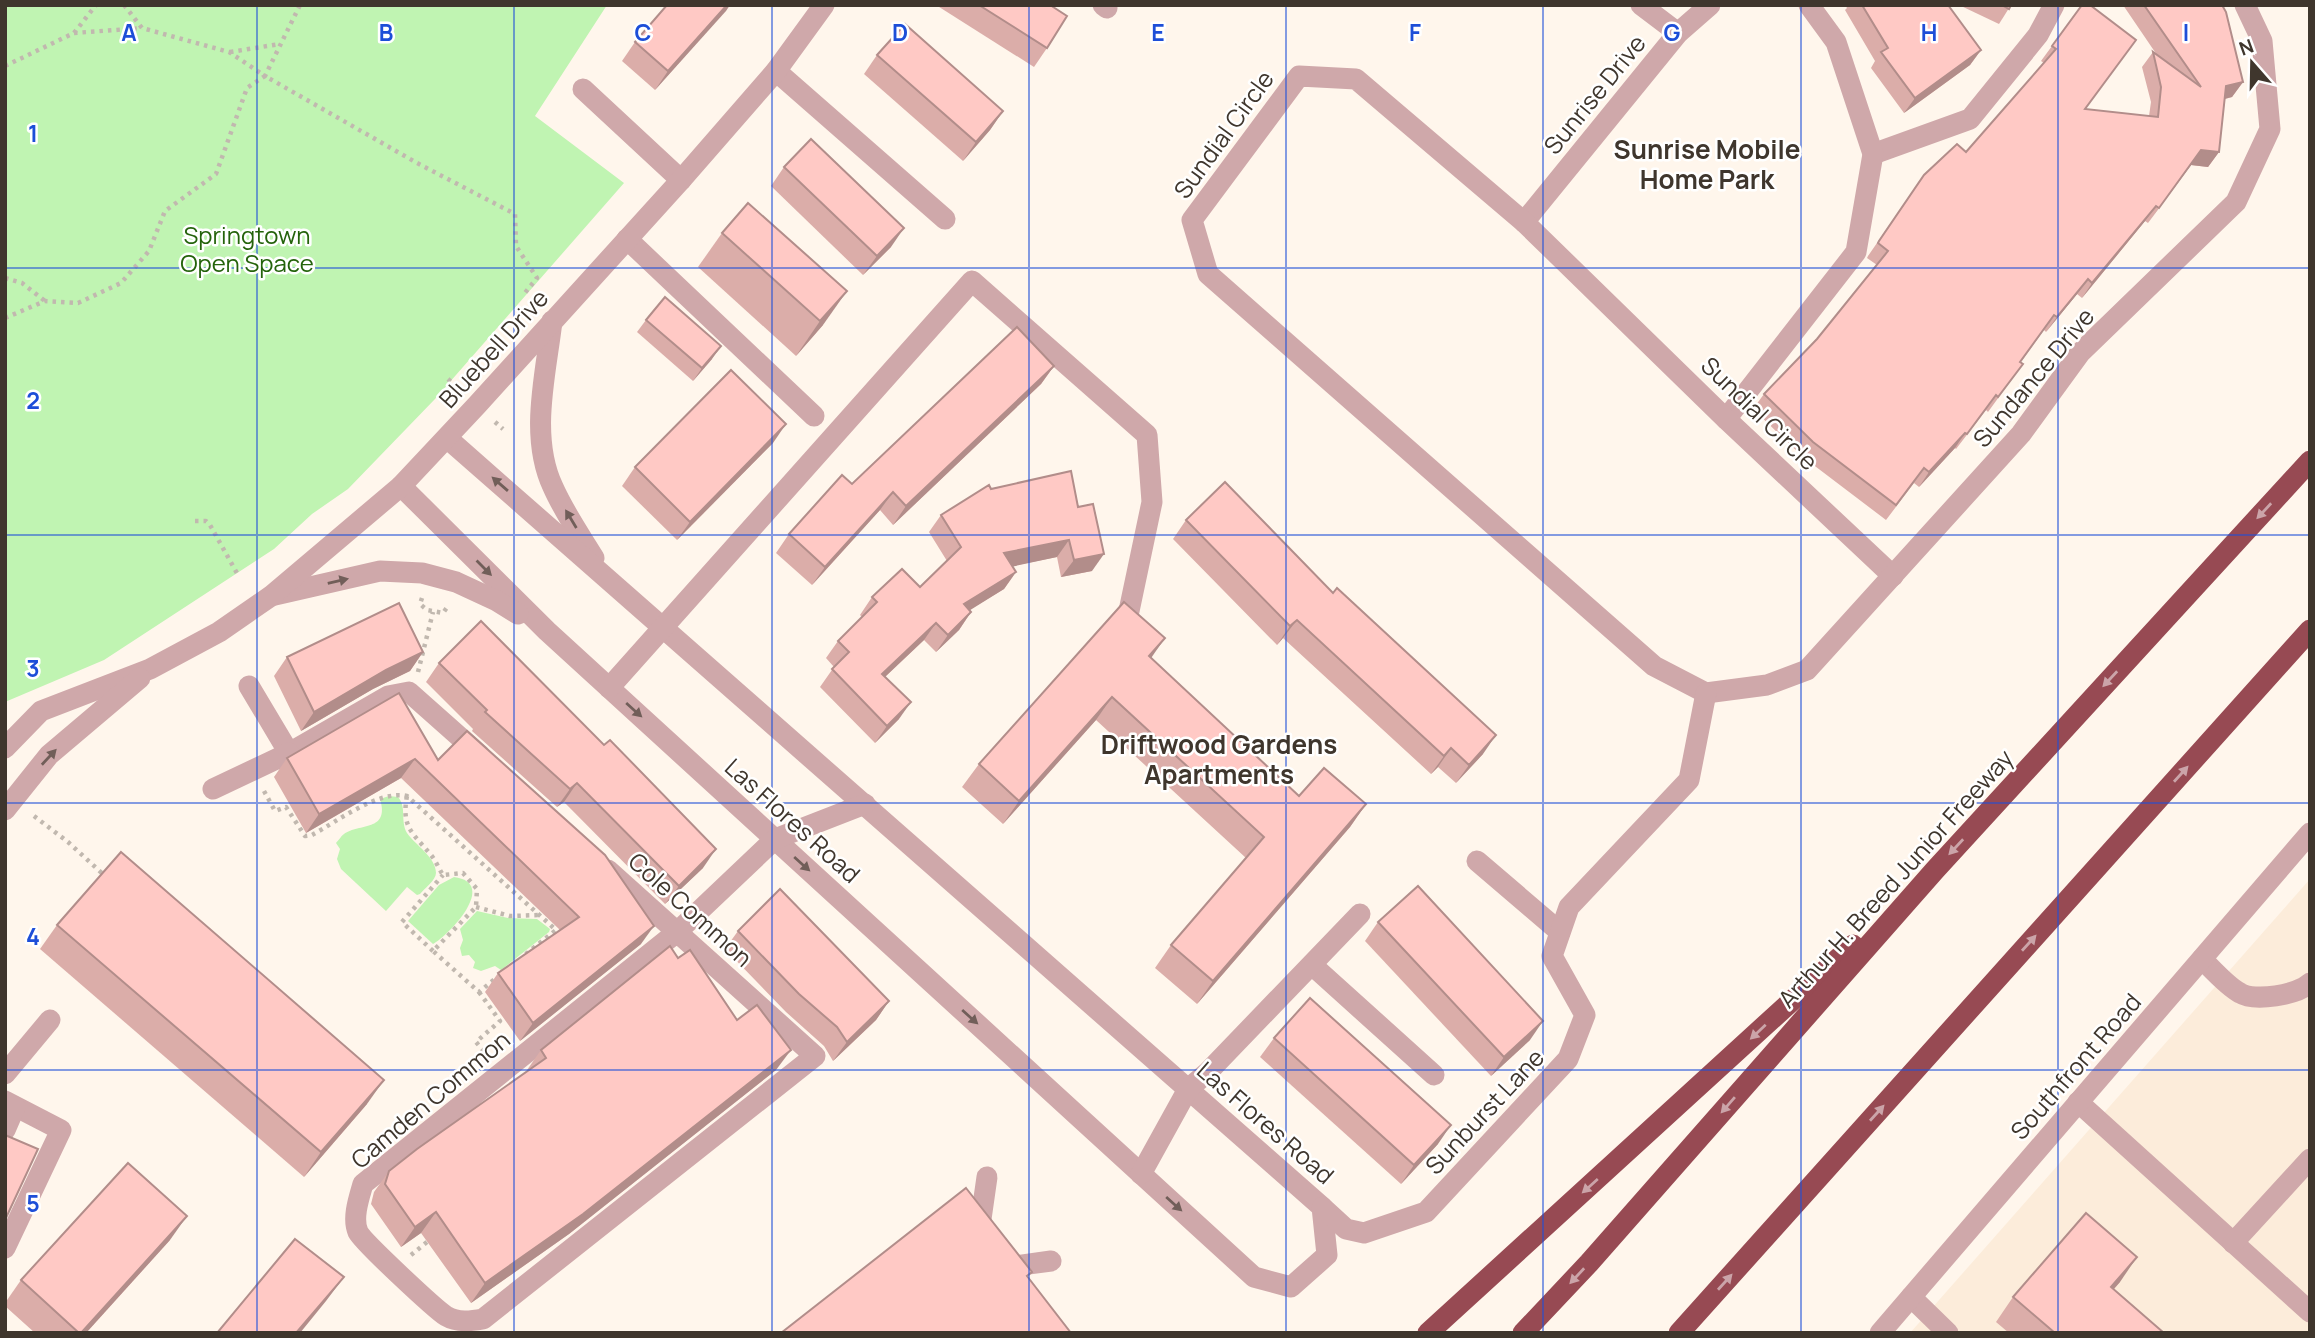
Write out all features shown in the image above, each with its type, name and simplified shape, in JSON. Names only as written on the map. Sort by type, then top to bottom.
[{"type":"highway","name":"Arthur H. Breed Junior Freeway","points":[[1523,1333],[1589,1263],[1934,870],[2310,461]]},
{"type":"highway","points":[[1679,1333],[2310,630]]},
{"type":"highway","points":[[1428,1333],[1934,870]]},
{"type":"street","name":"Bluebell Drive","points":[[5,748],[41,711],[150,669],[209,638],[271,596],[401,486],[776,72],[824,5]]},
{"type":"street","points":[[1641,5],[1678,33]]},
{"type":"street","name":"Sunrise Drive","points":[[1524,222],[1678,33],[1710,5]]},
{"type":"street","points":[[1726,419],[1856,252],[1873,154],[1836,42],[1809,5]]},
{"type":"street","points":[[1873,154],[1970,119],[2038,35],[2054,5]]},
{"type":"street","name":"Sundance Drive","points":[[1706,693],[1767,685],[1807,670],[2021,434],[2080,353],[2236,202],[2270,130],[2262,41],[2245,5]]},
{"type":"street","points":[[776,72],[945,219]]},
{"type":"street","name":"Sundial Circle","points":[[1706,693],[1654,666],[1208,274],[1192,220],[1298,76],[1356,79],[1524,222],[1726,419],[1893,576]]},
{"type":"street","points":[[583,89],[681,180]]},
{"type":"street","points":[[627,239],[814,416]]},
{"type":"street","points":[[609,688],[972,281],[1147,435],[1152,502],[1129,611]]},
{"type":"street","name":"Las Flores Road","points":[[552,321],[542,406],[544,456],[552,486],[606,577]]},
{"type":"street","name":"Las Flores Road","points":[[401,486],[547,631],[1254,1278],[1291,1287],[1327,1255],[1322,1207],[447,438]]},
{"type":"street","name":"Las Flores Road","points":[[271,596],[380,571],[422,573],[456,582],[497,601],[547,631]]},
{"type":"street","name":"Bluebell Drive","points":[[5,810],[49,755],[150,669]]},
{"type":"street","points":[[249,687],[289,753]]},
{"type":"street","points":[[213,789],[289,753],[388,696],[410,692],[492,766]]},
{"type":"street","name":"Sunburst Lane","points":[[1322,1207],[1346,1229],[1364,1233],[1426,1212],[1568,1059],[1585,1015],[1552,956],[1569,908],[1689,780],[1706,693]]},
{"type":"street","points":[[5,725],[41,711]]},
{"type":"street","name":"Camden Common","points":[[815,1056],[483,1319],[467,1322],[447,1317],[358,1232],[356,1206],[363,1184],[677,932],[775,839],[865,804]]},
{"type":"street","name":"Southfront Road","points":[[1880,1333],[2310,833]]},
{"type":"street","name":"Cole Common","points":[[594,858],[815,1056]]},
{"type":"street","points":[[1477,861],[1560,932]]},
{"type":"street","points":[[1141,1174],[1188,1089],[1208,1072],[1360,914]]},
{"type":"street","points":[[2202,959],[2241,994],[2273,997],[2305,988],[2310,983]]},
{"type":"street","points":[[1312,965],[1434,1075]]},
{"type":"street","points":[[5,1073],[50,1020]]},
{"type":"street","points":[[2078,1102],[2310,1312]]},
{"type":"street","points":[[5,1130],[10,1104],[61,1130],[5,1248]]},
{"type":"street","points":[[2233,1243],[2310,1159]]},
{"type":"street","points":[[986,1234],[980,1226],[987,1177]]},
{"type":"street","points":[[1006,1257],[1014,1266],[1051,1261]]},
{"type":"street","points":[[1911,1297],[1948,1333]]},
{"type":"path","points":[[75,33],[96,5]]},
{"type":"path","points":[[124,5],[142,28]]},
{"type":"path","points":[[5,318],[45,301],[78,303],[121,283],[149,251],[165,211],[216,174],[247,88],[265,76],[300,5]]},
{"type":"path","points":[[5,66],[75,33],[142,28],[229,52],[265,76],[417,163],[515,214],[516,246],[537,278],[524,295]]},
{"type":"path","points":[[229,52],[281,44]]},
{"type":"path","points":[[5,278],[22,283],[45,301]]},
{"type":"path","points":[[195,521],[206,521],[210,525],[238,575]]},
{"type":"path","points":[[410,692],[433,612]]},
{"type":"path","points":[[411,785],[405,795],[407,826],[431,855],[443,875]]},
{"type":"path","points":[[263,788],[275,811],[286,807],[305,836],[312,835],[380,797],[393,793],[405,795],[556,930]]},
{"type":"path","points":[[34,816],[105,876]]},
{"type":"path","points":[[433,951],[476,907],[477,889],[463,873],[443,875],[402,922],[433,951],[479,992],[500,1021],[476,1042],[501,1073]]},
{"type":"path","points":[[476,907],[510,916],[539,915]]},
{"type":"path","points":[[517,961],[566,922]]},
{"type":"path","points":[[479,992],[498,976]]},
{"type":"path","points":[[396,1270],[429,1239],[438,1236]]},
{"type":"shaded area","points":[[2310,879],[2310,1333],[1910,1333]]},
{"type":"green space","name":"Springtown Open Space","points":[[5,5],[607,5],[535,116],[624,183],[435,399],[348,489],[312,514],[274,549],[104,660],[5,702]]},
{"type":"green space","points":[[398,797],[401,801],[407,833],[429,856],[436,873],[420,894],[417,895],[407,887],[386,911],[341,869],[337,859],[340,849],[336,843],[350,831],[377,822],[382,810],[380,799]]},
{"type":"green space","points":[[454,877],[467,881],[472,889],[471,898],[459,920],[433,944],[408,921],[439,885]]},
{"type":"green space","points":[[477,911],[508,918],[537,919],[550,929],[501,970],[495,966],[481,971],[473,968],[475,962],[469,955],[462,956],[460,948],[463,940],[460,929]]},
{"type":"building","points":[[667,5],[727,5],[668,71],[635,42]]},
{"type":"building","points":[[979,5],[1050,5],[1067,16],[1047,48]]},
{"type":"building","points":[[1862,5],[1948,5],[1981,50],[1915,98],[1881,52],[1888,48]]},
{"type":"building","points":[[2082,5],[2090,5],[2136,40],[2085,109],[2158,117],[2161,87],[2153,52],[2201,87],[2144,5],[2222,5],[2243,82],[2226,86],[2219,152],[2201,150],[2159,208],[2156,206],[2092,283],[2088,279],[2057,317],[2054,315],[2020,362],[2023,364],[1967,434],[1965,433],[1929,472],[1924,468],[1896,505],[1813,442],[1764,394],[1817,339],[1888,251],[1878,243],[1924,175],[1957,144],[1966,152],[2056,49],[2052,46]]},
{"type":"building","points":[[905,24],[1003,111],[976,142],[877,55]]},
{"type":"building","points":[[811,139],[904,228],[877,256],[784,167]]},
{"type":"building","points":[[748,203],[847,291],[820,321],[722,233]]},
{"type":"building","points":[[665,297],[721,346],[702,368],[646,320]]},
{"type":"building","points":[[1017,327],[1054,366],[906,506],[893,492],[825,567],[789,534],[842,475],[852,484]]},
{"type":"building","points":[[731,370],[786,424],[690,522],[635,467]]},
{"type":"building","points":[[1071,471],[1078,507],[1093,504],[1104,554],[1074,560],[1069,540],[1004,553],[1016,572],[964,604],[971,612],[948,635],[936,623],[882,674],[911,702],[887,726],[832,669],[849,652],[838,641],[877,602],[872,597],[902,569],[920,587],[961,547],[941,515],[989,485],[991,489]]},
{"type":"building","points":[[1225,482],[1333,593],[1337,588],[1496,735],[1469,765],[1451,748],[1444,756],[1297,620],[1290,626],[1186,520]]},
{"type":"building","points":[[1124,602],[1165,638],[1149,656],[1299,796],[1324,768],[1366,804],[1213,981],[1171,945],[1264,837],[1112,697],[1019,801],[979,764]]},
{"type":"building","points":[[399,603],[423,652],[314,712],[287,657]]},
{"type":"building","points":[[481,621],[604,745],[610,740],[716,849],[679,886],[577,783],[570,789],[485,712],[487,710],[439,663]]},
{"type":"building","points":[[399,693],[438,760],[467,731],[605,855],[654,926],[533,1023],[498,973],[579,917],[415,759],[319,814],[287,758]]},
{"type":"building","points":[[121,852],[384,1080],[321,1152],[57,925]]},
{"type":"building","points":[[1418,886],[1543,1021],[1504,1057],[1378,922]]},
{"type":"building","points":[[780,889],[889,1001],[847,1042],[837,1027],[799,994],[738,931]]},
{"type":"building","points":[[670,946],[678,958],[690,950],[737,1020],[757,1005],[791,1050],[583,1214],[485,1283],[436,1212],[415,1227],[385,1184],[389,1171],[546,1058],[541,1050]]},
{"type":"building","points":[[1310,998],[1451,1125],[1414,1165],[1274,1038]]},
{"type":"building","points":[[5,1135],[38,1149],[5,1220]]},
{"type":"building","points":[[128,1163],[187,1216],[79,1333],[21,1280]]},
{"type":"building","points":[[966,1188],[1032,1272],[1027,1276],[1071,1333],[781,1333]]},
{"type":"building","points":[[2086,1213],[2137,1257],[2111,1287],[2164,1333],[2055,1333],[2013,1297]]},
{"type":"building","points":[[295,1239],[344,1277],[296,1333],[217,1333]]},
{"type":"district","name":"Sunrise Mobile Home Park","points":[[1707,164]]},
{"type":"district","name":"Driftwood Gardens Apartments","points":[[1219,759]]}]
